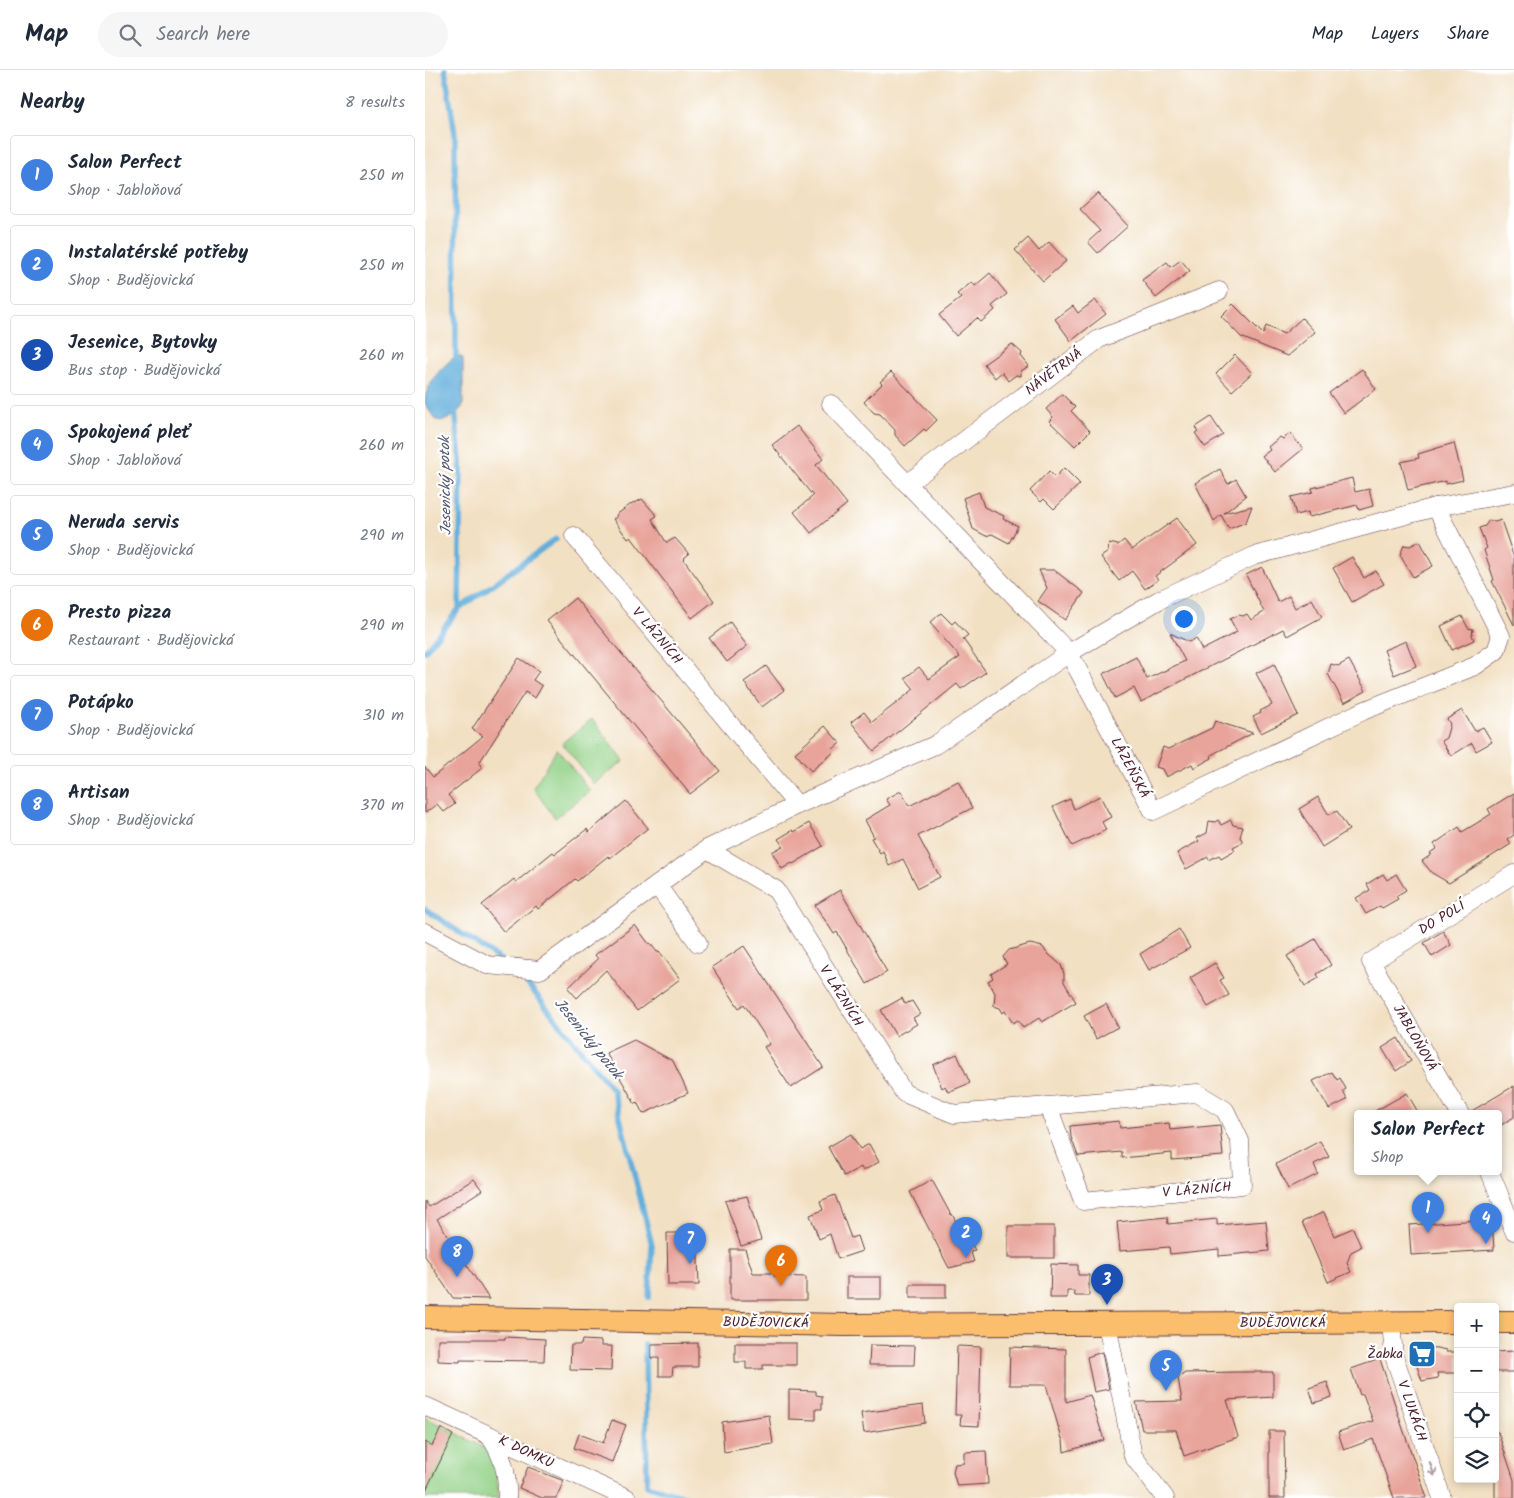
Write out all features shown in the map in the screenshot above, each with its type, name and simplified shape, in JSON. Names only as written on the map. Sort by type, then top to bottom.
[{"type":"main road","name":"BUDĚJOVICKÁ","points":[[425,1317],[844,1325],[1454,1322]]},
{"type":"main road","points":[[1499,1322],[1514,1322]]},
{"type":"street","name":"NÁVĚTRNÁ","points":[[907,484],[1099,339],[1219,290]]},
{"type":"street","points":[[831,404],[1069,653]]},
{"type":"street","points":[[425,932],[487,965],[540,970],[707,849],[797,805],[935,745],[1069,653],[1159,600],[1254,556],[1436,507],[1514,493]]},
{"type":"street","name":"LÁZEŇSKÁ","points":[[1069,653],[1153,811],[1363,711],[1475,666],[1496,652],[1501,636],[1436,507]]},
{"type":"street","name":"V LÁZNÍCH","points":[[574,536],[797,805]]},
{"type":"street","name":"V LÁZNÍCH","points":[[707,849],[776,890],[904,1093],[954,1114],[1197,1093],[1225,1110],[1241,1141],[1241,1185],[1083,1201],[1048,1106]]},
{"type":"street","name":"DO POLÍ","points":[[1371,962],[1514,874]]},
{"type":"street","points":[[657,885],[698,943]]},
{"type":"street","name":"JABLOŇOVÁ","points":[[1371,962],[1458,1110]]},
{"type":"street","points":[[1491,1175],[1514,1231]]},
{"type":"street","name":"V LUKÁCH","points":[[1391,1322],[1394,1356],[1442,1498]]},
{"type":"street","points":[[1107,1324],[1133,1456],[1165,1498]]},
{"type":"street","name":"K DOMKU","points":[[425,1406],[627,1498]]},
{"type":"street","points":[[487,1434],[503,1458],[507,1498]]},
{"type":"green space","points":[[592,719],[624,761],[594,784],[562,743]]},
{"type":"green space","points":[[557,749],[590,791],[555,818],[533,788]]},
{"type":"green space","points":[[425,1417],[487,1449],[496,1468],[499,1498],[425,1498]]},
{"type":"water","points":[[457,355],[463,358],[463,406],[448,419],[436,420],[425,403],[428,388],[436,375]]},
{"type":"building","points":[[1098,193],[1128,226],[1098,253],[1088,242],[1100,231],[1080,209]]},
{"type":"building","points":[[1028,238],[1039,251],[1049,242],[1066,261],[1043,281],[1015,250]]},
{"type":"building","points":[[1181,260],[1190,271],[1156,298],[1142,280],[1167,262],[1171,267]]},
{"type":"building","points":[[990,273],[1007,294],[992,306],[995,310],[981,322],[977,318],[956,336],[939,315],[961,298],[957,294],[972,282],[975,286]]},
{"type":"building","points":[[1095,300],[1106,314],[1071,341],[1055,319],[1073,306],[1078,313]]},
{"type":"building","points":[[1233,304],[1263,334],[1266,326],[1284,334],[1302,318],[1315,332],[1287,356],[1241,337],[1221,316]]},
{"type":"building","points":[[1012,344],[1022,353],[1021,356],[1029,366],[1021,371],[1021,376],[1016,375],[1008,381],[1002,372],[995,378],[984,364]]},
{"type":"building","points":[[1235,355],[1252,373],[1232,391],[1216,374]]},
{"type":"building","points":[[1362,369],[1376,389],[1344,413],[1329,393]]},
{"type":"building","points":[[891,372],[937,420],[926,431],[924,429],[905,446],[895,435],[895,430],[880,414],[874,413],[864,402]]},
{"type":"building","points":[[1062,394],[1075,407],[1071,411],[1090,431],[1075,446],[1049,421],[1053,417],[1046,409]]},
{"type":"building","points":[[1211,417],[1223,435],[1205,447],[1195,433],[1198,431],[1196,427]]},
{"type":"building","points":[[797,426],[823,459],[816,465],[847,504],[811,533],[794,512],[813,496],[772,445]]},
{"type":"building","points":[[1290,433],[1303,449],[1275,472],[1262,456],[1270,450],[1268,447],[1280,437],[1283,439]]},
{"type":"building","points":[[1454,443],[1463,480],[1446,484],[1446,481],[1408,490],[1401,462],[1419,458],[1418,454]]},
{"type":"building","points":[[1064,468],[1080,484],[1054,509],[1044,499],[1041,502],[1030,491],[1049,471],[1055,477]]},
{"type":"building","points":[[1220,469],[1228,484],[1236,479],[1246,496],[1224,513],[1252,506],[1246,522],[1229,529],[1221,515],[1214,521],[1195,483]]},
{"type":"building","points":[[1352,478],[1355,492],[1369,489],[1373,506],[1359,510],[1357,505],[1309,517],[1308,512],[1296,515],[1291,497],[1313,492],[1312,488]]},
{"type":"building","points":[[979,492],[984,507],[1004,516],[1003,519],[1018,526],[1009,543],[992,534],[986,536],[973,529],[963,498]]},
{"type":"building","points":[[642,499],[657,516],[652,519],[666,542],[675,538],[689,554],[684,560],[714,601],[692,618],[631,537],[628,539],[613,519],[634,502]]},
{"type":"building","points":[[1177,518],[1197,545],[1155,576],[1158,580],[1145,589],[1132,571],[1119,581],[1101,557],[1108,552],[1109,543],[1118,545],[1124,540],[1132,550]]},
{"type":"building","points":[[1489,520],[1495,522],[1501,520],[1514,558],[1514,625],[1492,581],[1494,580],[1484,550],[1487,548],[1479,528],[1485,526]]},
{"type":"building","points":[[1420,541],[1433,566],[1413,577],[1400,555],[1404,545],[1410,546]]},
{"type":"building","points":[[1352,557],[1364,578],[1376,571],[1384,584],[1352,602],[1333,568]]},
{"type":"building","points":[[1262,567],[1278,602],[1289,596],[1295,608],[1312,599],[1322,617],[1287,636],[1283,629],[1141,702],[1134,688],[1115,698],[1103,674],[1136,657],[1147,679],[1185,661],[1170,633],[1189,642],[1196,638],[1202,650],[1237,632],[1230,619],[1247,614],[1251,620],[1264,612],[1246,575]]},
{"type":"building","points":[[1039,570],[1054,570],[1084,593],[1065,620],[1038,601],[1047,588]]},
{"type":"building","points":[[575,598],[720,771],[690,794],[547,621]]},
{"type":"building","points":[[941,613],[952,624],[955,621],[968,635],[963,639],[986,672],[961,689],[957,684],[874,751],[851,722],[864,712],[872,722],[914,689],[905,678],[919,667],[929,679],[960,657],[930,623]]},
{"type":"building","points":[[1462,616],[1468,628],[1473,629],[1472,635],[1474,640],[1452,650],[1441,626]]},
{"type":"building","points":[[730,622],[747,646],[727,662],[709,638]]},
{"type":"building","points":[[1406,641],[1416,666],[1394,675],[1384,650]]},
{"type":"building","points":[[519,658],[539,671],[533,680],[542,686],[535,698],[525,692],[479,763],[482,768],[448,795],[455,804],[444,812],[437,804],[425,813],[425,767],[433,777],[483,736],[472,729]]},
{"type":"building","points":[[1349,660],[1366,691],[1344,703],[1328,674],[1331,664],[1338,666]]},
{"type":"building","points":[[1274,664],[1298,715],[1261,733],[1253,717],[1272,705],[1256,673]]},
{"type":"building","points":[[766,666],[784,690],[762,707],[744,682]]},
{"type":"building","points":[[1462,710],[1475,731],[1483,727],[1492,742],[1476,751],[1472,743],[1451,756],[1441,741],[1446,738],[1450,724],[1447,719]]},
{"type":"building","points":[[1215,721],[1253,733],[1211,755],[1212,758],[1194,768],[1192,764],[1166,777],[1162,769],[1156,767],[1163,747],[1168,749],[1212,728]]},
{"type":"building","points":[[825,726],[840,743],[832,750],[834,752],[811,771],[795,753]]},
{"type":"building","points":[[958,781],[972,808],[918,836],[940,877],[918,888],[903,859],[889,866],[883,851],[880,853],[871,838],[874,837],[865,820],[890,805],[886,799],[901,791],[909,806]]},
{"type":"building","points":[[1514,793],[1514,835],[1508,839],[1511,844],[1449,883],[1432,873],[1422,861],[1437,848],[1434,844],[1459,827],[1462,832],[1477,823],[1491,814],[1488,809]]},
{"type":"building","points":[[1100,796],[1111,817],[1102,822],[1106,830],[1072,846],[1053,807],[1070,799],[1074,809]]},
{"type":"building","points":[[1318,797],[1329,815],[1337,811],[1349,830],[1322,847],[1299,809]]},
{"type":"building","points":[[626,801],[648,828],[610,858],[608,856],[577,881],[575,879],[538,909],[536,906],[504,932],[482,905],[514,879],[516,882],[553,852],[555,854],[587,829],[589,832]]},
{"type":"building","points":[[1218,820],[1221,825],[1231,820],[1233,825],[1243,827],[1240,837],[1243,842],[1233,847],[1235,850],[1221,858],[1219,855],[1209,860],[1208,857],[1186,869],[1177,853],[1199,841],[1197,838],[1207,833],[1209,821],[1215,822]]},
{"type":"building","points":[[809,823],[823,846],[782,869],[772,852],[783,846],[778,839]]},
{"type":"building","points":[[1383,874],[1387,880],[1396,874],[1406,890],[1396,896],[1398,899],[1366,914],[1356,898],[1370,890],[1367,884]]},
{"type":"building","points":[[840,890],[887,972],[867,984],[837,932],[834,934],[815,905]]},
{"type":"building","points":[[635,925],[649,944],[657,952],[659,951],[680,979],[637,1011],[606,970],[577,998],[568,988],[598,959],[595,955]]},
{"type":"building","points":[[1179,929],[1190,948],[1149,970],[1140,954]]},
{"type":"building","points":[[1443,931],[1451,945],[1432,957],[1424,943]]},
{"type":"building","points":[[1315,939],[1331,965],[1317,974],[1319,978],[1305,986],[1287,956]]},
{"type":"building","points":[[1030,944],[1043,947],[1061,965],[1064,982],[1076,1002],[1042,1022],[1039,1018],[1023,1028],[1018,1020],[1013,1023],[1005,1011],[1003,1013],[1000,1008],[994,1006],[995,993],[988,981],[993,978],[991,974],[1007,964],[1003,957],[1009,950]]},
{"type":"building","points":[[744,946],[823,1067],[791,1088],[764,1047],[770,1044],[744,1004],[739,1008],[712,967]]},
{"type":"building","points":[[1215,963],[1224,978],[1220,980],[1229,995],[1208,1007],[1190,978]]},
{"type":"building","points":[[902,998],[905,1004],[912,1001],[920,1014],[913,1018],[917,1024],[896,1036],[881,1010]]},
{"type":"building","points":[[1106,1004],[1118,1027],[1096,1039],[1084,1016]]},
{"type":"building","points":[[1398,1038],[1411,1061],[1396,1071],[1382,1048]]},
{"type":"building","points":[[634,1040],[673,1061],[688,1093],[643,1114],[637,1102],[635,1104],[606,1053]]},
{"type":"building","points":[[957,1054],[970,1083],[948,1092],[945,1086],[942,1088],[933,1065]]},
{"type":"building","points":[[1332,1072],[1337,1080],[1340,1078],[1346,1089],[1343,1091],[1347,1100],[1329,1109],[1313,1081]]},
{"type":"building","points":[[1514,1086],[1514,1117],[1502,1124],[1502,1110],[1473,1110]]},
{"type":"building","points":[[1407,1093],[1417,1110],[1377,1110]]},
{"type":"building","points":[[1119,1121],[1120,1128],[1169,1123],[1170,1130],[1220,1125],[1223,1156],[1172,1160],[1172,1153],[1122,1158],[1122,1152],[1078,1156],[1071,1137],[1070,1126]]},
{"type":"building","points":[[851,1134],[860,1149],[869,1144],[879,1162],[863,1171],[861,1167],[844,1176],[828,1147]]},
{"type":"building","points":[[1320,1141],[1329,1157],[1314,1164],[1318,1174],[1288,1189],[1276,1164]]},
{"type":"building","points":[[474,1179],[482,1190],[437,1219],[489,1299],[453,1298],[425,1256],[425,1201],[429,1207]]},
{"type":"building","points":[[932,1180],[963,1235],[965,1234],[975,1250],[971,1252],[974,1262],[949,1268],[910,1192]]},
{"type":"building","points":[[835,1195],[851,1238],[857,1236],[862,1251],[838,1259],[830,1234],[819,1239],[810,1215],[823,1210],[820,1201]]},
{"type":"building","points":[[747,1196],[761,1240],[741,1246],[725,1201]]},
{"type":"building","points":[[1324,1212],[1334,1236],[1353,1228],[1361,1247],[1351,1252],[1347,1263],[1351,1272],[1328,1282],[1302,1222]]},
{"type":"building","points":[[1167,1217],[1168,1224],[1217,1219],[1217,1225],[1266,1221],[1269,1251],[1219,1256],[1219,1249],[1170,1254],[1169,1247],[1120,1251],[1117,1222]]},
{"type":"building","points":[[1492,1219],[1494,1250],[1411,1255],[1409,1225]]},
{"type":"building","points":[[1008,1226],[1054,1226],[1054,1258],[1008,1258]]},
{"type":"building","points":[[667,1233],[697,1233],[699,1285],[668,1285]]},
{"type":"building","points":[[730,1249],[745,1249],[753,1273],[774,1273],[774,1276],[806,1277],[806,1300],[730,1300]]},
{"type":"building","points":[[1051,1264],[1078,1265],[1078,1275],[1089,1275],[1089,1296],[1075,1296],[1074,1291],[1067,1291],[1067,1298],[1050,1298]]},
{"type":"building","points":[[847,1277],[881,1277],[881,1299],[847,1299]]},
{"type":"building","points":[[910,1284],[946,1284],[946,1298],[910,1298]]},
{"type":"building","points":[[505,1337],[545,1339],[544,1361],[438,1361],[438,1339],[505,1339]]},
{"type":"building","points":[[582,1340],[601,1341],[601,1346],[612,1346],[611,1371],[570,1370],[571,1345],[581,1345]]},
{"type":"building","points":[[698,1343],[698,1367],[673,1367],[672,1376],[659,1376],[659,1358],[651,1358],[651,1344]]},
{"type":"building","points":[[735,1343],[796,1343],[796,1365],[763,1365],[763,1369],[746,1369],[746,1362],[735,1362]]},
{"type":"building","points":[[870,1345],[915,1346],[914,1365],[869,1365]]},
{"type":"building","points":[[957,1346],[981,1347],[979,1426],[960,1425],[961,1415],[955,1415]]},
{"type":"building","points":[[1010,1347],[1066,1349],[1066,1402],[1090,1395],[1104,1440],[1064,1452],[1063,1439],[1046,1385],[1009,1385]]},
{"type":"building","points":[[1422,1347],[1454,1352],[1454,1373],[1437,1373],[1438,1378],[1422,1381],[1414,1357]]},
{"type":"building","points":[[1514,1351],[1514,1372],[1499,1372],[1499,1352]]},
{"type":"building","points":[[1102,1352],[1109,1389],[1094,1392],[1087,1357]]},
{"type":"building","points":[[1380,1359],[1427,1498],[1394,1498],[1373,1439],[1344,1450],[1338,1432],[1373,1421],[1363,1394],[1360,1395],[1351,1369]]},
{"type":"building","points":[[1273,1372],[1273,1397],[1227,1400],[1238,1437],[1184,1456],[1176,1430],[1142,1430],[1136,1402],[1182,1401],[1178,1378],[1185,1373]]},
{"type":"building","points":[[1327,1382],[1332,1397],[1314,1403],[1309,1388]]},
{"type":"building","points":[[789,1390],[816,1391],[816,1395],[822,1396],[822,1409],[816,1409],[816,1420],[789,1419]]},
{"type":"building","points":[[923,1405],[925,1423],[864,1433],[861,1413]]},
{"type":"building","points":[[769,1415],[773,1444],[724,1452],[722,1422]]},
{"type":"building","points":[[612,1420],[626,1425],[612,1462],[574,1448],[579,1434],[603,1443]]},
{"type":"building","points":[[441,1428],[453,1435],[425,1492],[425,1442],[432,1446]]},
{"type":"building","points":[[1269,1431],[1284,1431],[1285,1498],[1269,1498]]},
{"type":"building","points":[[1499,1435],[1514,1480],[1514,1498],[1495,1498],[1495,1483],[1499,1483]]},
{"type":"building","points":[[986,1451],[988,1484],[957,1486],[953,1472],[955,1464],[964,1463],[964,1452]]},
{"type":"building","points":[[528,1467],[564,1481],[556,1498],[542,1498],[519,1488]]},
{"type":"waterway","name":"Jesenický potok","points":[[445,70],[455,134],[456,362]]},
{"type":"waterway","name":"Jesenický potok","points":[[425,651],[459,609],[461,469],[455,409]]},
{"type":"waterway","points":[[459,609],[556,539]]},
{"type":"waterway","name":"Jesenický potok","points":[[425,909],[502,961]]},
{"type":"waterway","name":"Jesenický potok","points":[[518,972],[613,1090],[652,1245],[649,1297]]},
{"type":"waterway","name":"Jesenický potok","points":[[645,1345],[647,1485],[690,1498]]},
{"type":"place","name":"Salon Perfect","points":[[1428,1233]]},
{"type":"place","name":"Spokojená pleť","points":[[1486,1244]]},
{"type":"place","name":"Instalatérské potřeby","points":[[966,1258]]},
{"type":"place","name":"Potápko","points":[[690,1264]]},
{"type":"place","name":"Artisan","points":[[457,1277]]},
{"type":"place","name":"Presto pizza","points":[[781,1286]]},
{"type":"place","name":"Jesenice, Bytovky","points":[[1107,1305]]},
{"type":"place","name":"Žabka","points":[[1422,1354]]},
{"type":"place","name":"Neruda servis","points":[[1166,1391]]}]
